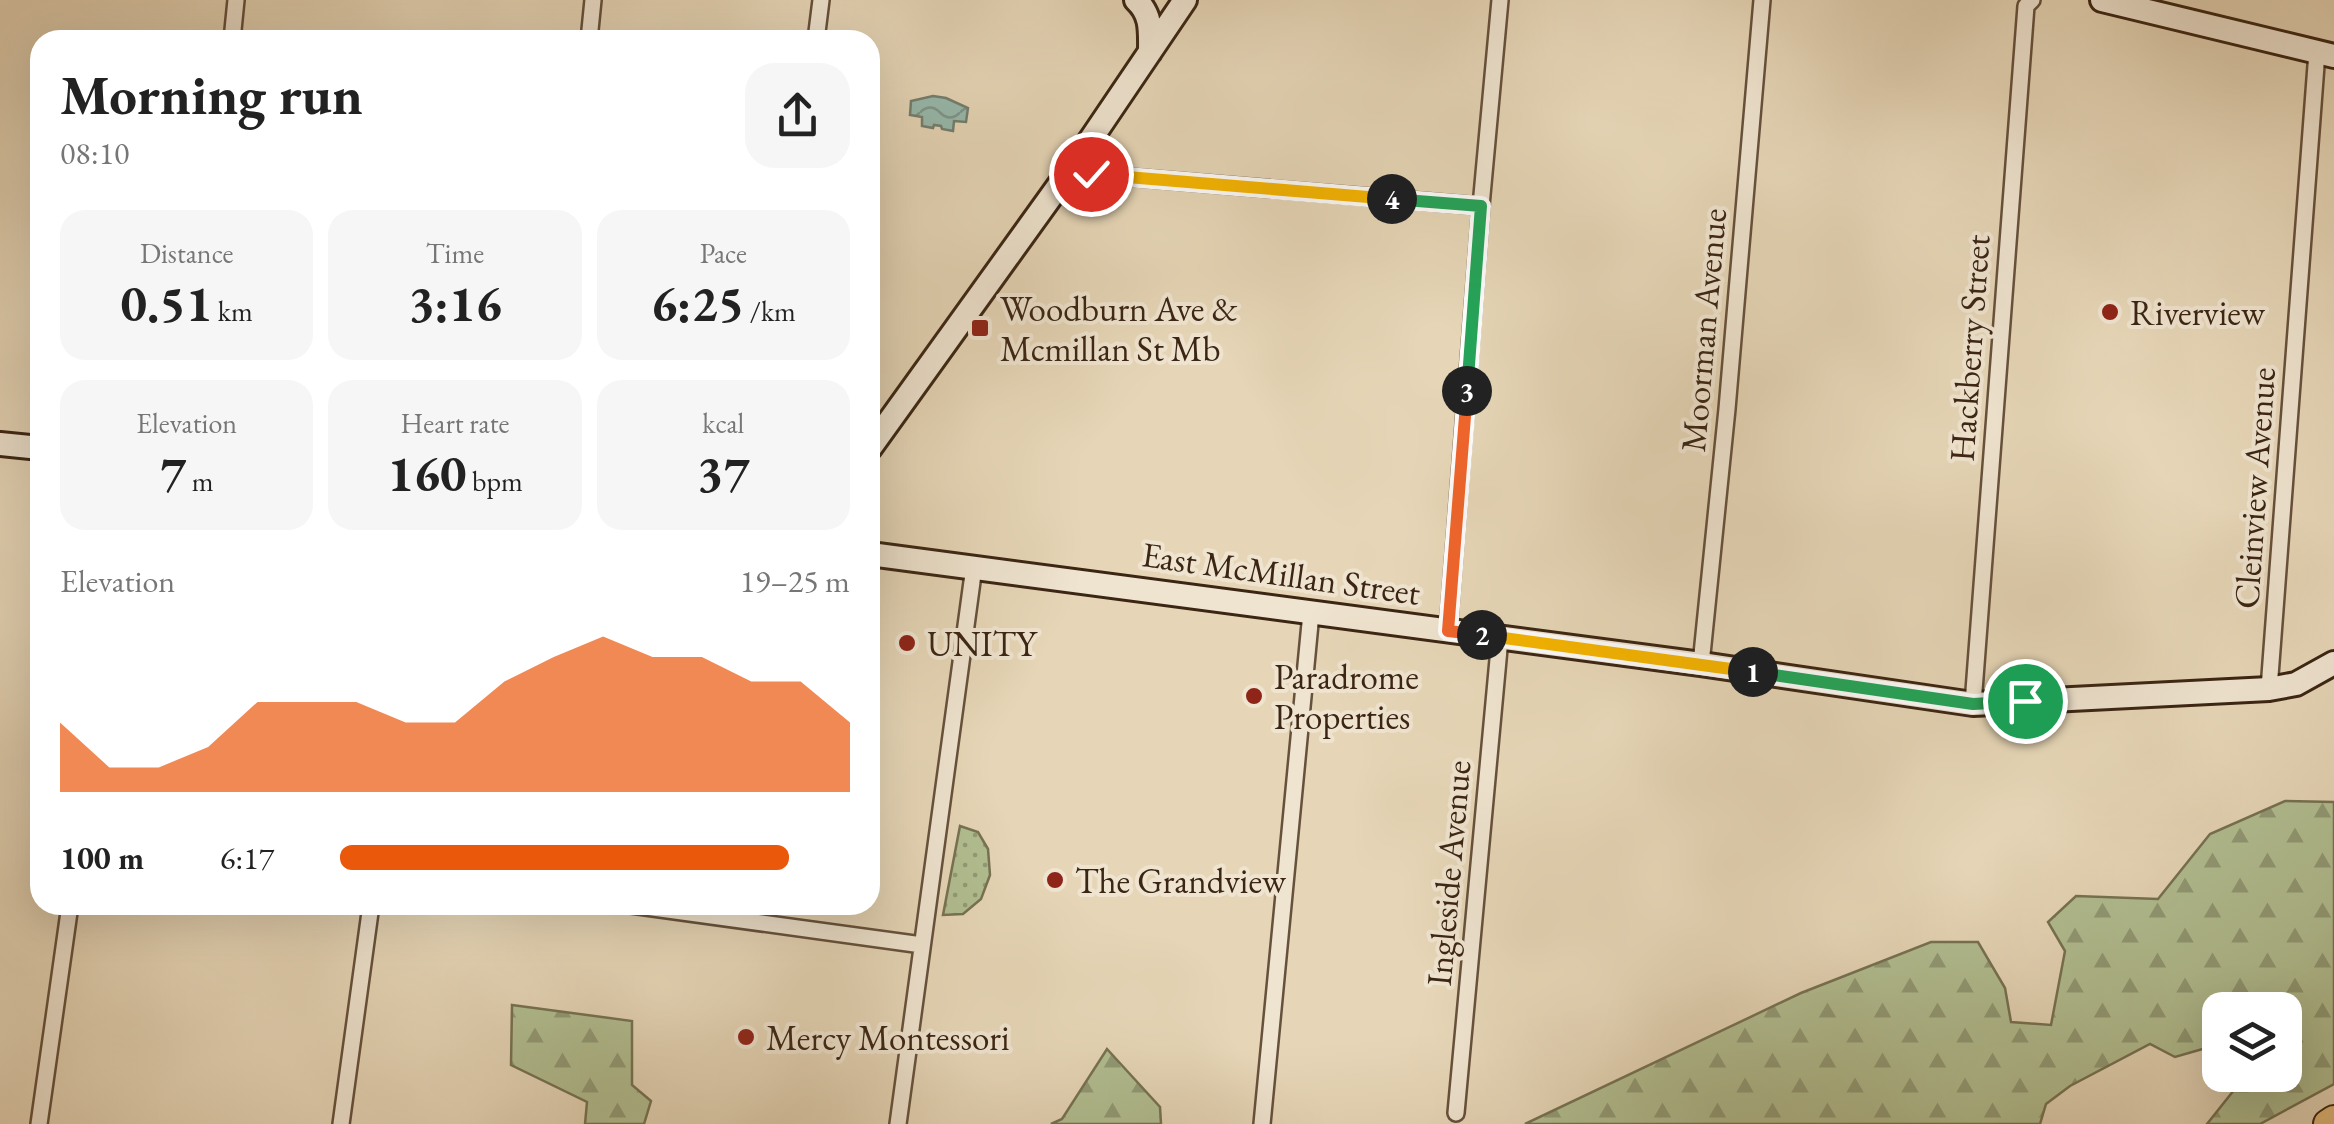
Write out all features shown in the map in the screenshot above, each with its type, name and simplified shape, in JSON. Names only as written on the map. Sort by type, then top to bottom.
[{"type":"highway","points":[[2328,1124],[2334,1120]]},
{"type":"street","points":[[233,30],[236,0]]},
{"type":"street","points":[[590,30],[592,0]]},
{"type":"street","points":[[817,30],[821,0]]},
{"type":"street","points":[[1136,0],[1146,10],[1150,52]]},
{"type":"street","points":[[880,434],[1070,170],[1184,0]]},
{"type":"street","points":[[1448,631],[1500,0]]},
{"type":"street","name":"Moorman Avenue","points":[[1701,664],[1762,0]]},
{"type":"street","name":"Hackberry Street","points":[[1973,704],[2026,6],[2032,0]]},
{"type":"street","points":[[2102,0],[2326,54]]},
{"type":"street","name":"Cleinview Avenue","points":[[2269,689],[2326,54]]},
{"type":"street","points":[[1070,170],[1481,206]]},
{"type":"street","points":[[0,444],[30,447]]},
{"type":"street","name":"East McMillan Street","points":[[880,555],[1973,704],[2269,689],[2296,684],[2334,663]]},
{"type":"street","points":[[898,1124],[974,566]]},
{"type":"street","points":[[1262,1124],[1310,614]]},
{"type":"street","name":"Ingleside Avenue","points":[[1456,1113],[1500,638]]},
{"type":"street","points":[[39,1124],[69,915]]},
{"type":"street","points":[[341,1124],[369,915]]},
{"type":"street","points":[[706,915],[922,944]]},
{"type":"green space","points":[[2285,801],[2334,802],[2334,1084],[2260,1124],[2207,1124],[2232,1092],[2302,1092],[2302,992],[2202,992],[2202,1049],[2175,1057],[2150,1044],[2070,1086],[2046,1104],[2040,1124],[1525,1124],[1801,993],[1931,942],[1978,942],[2005,988],[2011,1022],[2051,1025],[2065,951],[2048,922],[2076,896],[2158,899],[2210,834]]},
{"type":"green space","points":[[960,826],[978,832],[988,849],[990,875],[981,899],[963,914],[943,915]]},
{"type":"green space","points":[[512,1005],[632,1021],[632,1085],[651,1101],[644,1124],[585,1124],[587,1102],[511,1065]]},
{"type":"green space","points":[[1107,1049],[1160,1107],[1161,1124],[1051,1124],[1062,1119]]},
{"type":"water","points":[[933,96],[968,108],[966,122],[954,121],[953,131],[941,126],[922,126],[922,117],[910,115],[911,101]]},
{"type":"place","name":"Riverview","points":[[2110,312]]},
{"type":"place","name":"Woodburn Ave & Mcmillan St Mb","points":[[980,328]]},
{"type":"place","name":"UNITY","points":[[907,643]]},
{"type":"place","name":"Paradrome Properties","points":[[1254,696]]},
{"type":"place","name":"The Grandview","points":[[1055,880]]},
{"type":"place","name":"Mercy Montessori","points":[[746,1037]]},
{"type":"route","points":[[1091,174],[1481,206],[1448,631],[1973,704],[2025,701]]}]
